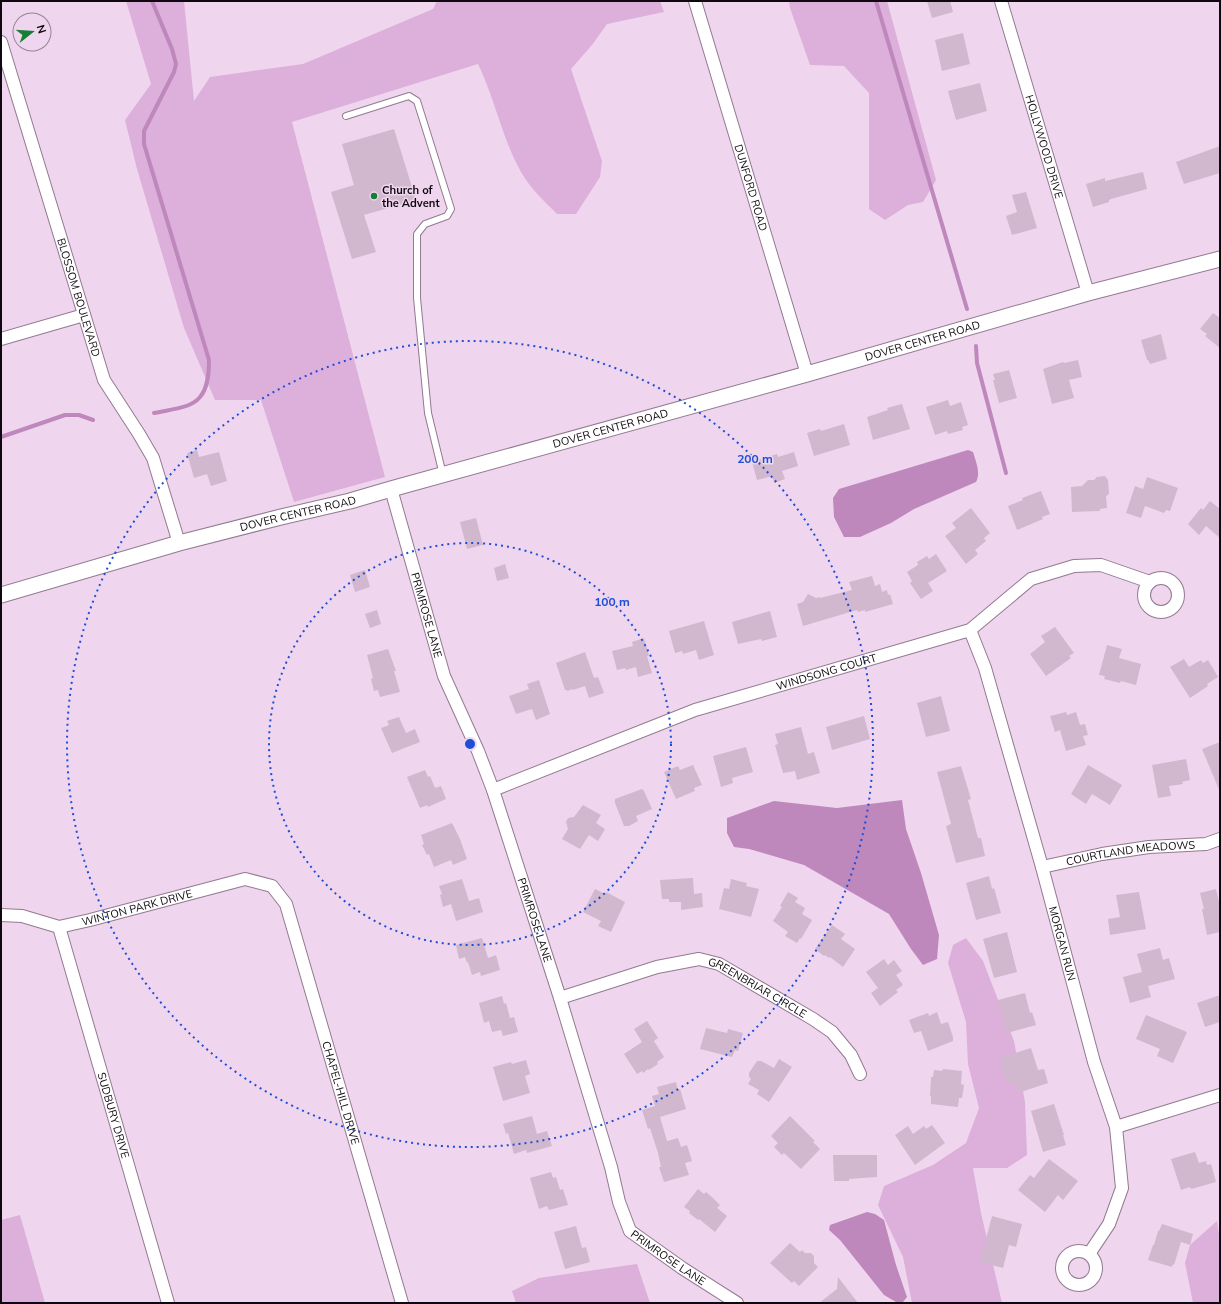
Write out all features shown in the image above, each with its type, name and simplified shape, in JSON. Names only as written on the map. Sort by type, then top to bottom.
[{"type":"street","name":"DUNFORD ROAD","points":[[695,1],[807,374]]},
{"type":"street","name":"HOLLYWOOD DRIVE","points":[[1001,1],[1088,293]]},
{"type":"street","name":"BLOSSOM BOULEVARD","points":[[1,42],[104,380],[153,458],[179,543]]},
{"type":"street","name":"DOVER CENTER ROAD","points":[[1,595],[179,543],[350,501],[807,374],[1088,293],[1220,259]]},
{"type":"street","points":[[1,338],[84,315]]},
{"type":"street","name":"PRIMROSE LANE","points":[[391,489],[444,676],[478,751],[493,790],[560,998],[611,1167],[619,1202],[630,1231],[682,1268],[737,1303]]},
{"type":"street","name":"WINDSONG COURT","points":[[493,790],[695,710],[970,630],[1031,579],[1074,566],[1101,565],[1150,582]]},
{"type":"street","name":"MORGAN RUN","points":[[970,630],[985,668],[1042,867],[1094,1062],[1116,1127],[1122,1188],[1109,1224],[1089,1254]]},
{"type":"street","name":"COURTLAND MEADOWS","points":[[1042,867],[1102,854],[1149,847],[1206,844],[1220,839]]},
{"type":"street","name":"WINTON PARK DRIVE","points":[[1,915],[22,916],[59,927],[245,879],[272,886]]},
{"type":"street","name":"CHAPEL-HILL DRIVE","points":[[272,886],[286,904],[402,1303]]},
{"type":"street","name":"SUDBURY DRIVE","points":[[59,927],[168,1303]]},
{"type":"street","name":"GREENBRIAR CIRCLE","points":[[560,998],[657,967],[699,959],[719,964],[813,1019],[832,1032],[852,1055],[860,1074]]},
{"type":"street","points":[[1116,1127],[1220,1095]]},
{"type":"lane","points":[[346,116],[409,96],[417,101],[451,209],[447,216],[425,224],[417,234],[418,298],[428,413],[443,474]]},
{"type":"shaded area","points":[[126,1],[184,1],[194,101],[210,77],[303,64],[433,9],[437,1],[660,1],[664,12],[607,24],[592,45],[571,69],[602,161],[600,177],[576,214],[557,214],[538,194],[521,172],[514,159],[478,64],[292,122],[385,477],[294,502],[261,400],[215,400],[184,328],[137,169],[125,120],[151,84]]},
{"type":"shaded area","points":[[789,1],[887,1],[936,180],[923,202],[908,205],[885,220],[869,209],[869,93],[844,66],[810,65],[790,8]]},
{"type":"shaded area","points":[[968,450],[973,452],[977,464],[978,475],[976,482],[914,509],[891,523],[860,537],[844,537],[834,517],[833,498],[839,489]]},
{"type":"shaded area","points":[[902,800],[906,829],[921,873],[939,935],[937,959],[923,965],[889,914],[804,865],[749,849],[734,847],[727,833],[727,818],[774,801],[837,808]]},
{"type":"shaded area","points":[[966,938],[983,961],[1014,1041],[1025,1102],[1027,1155],[1007,1168],[973,1168],[981,1213],[1002,1303],[912,1303],[903,1257],[878,1205],[884,1186],[933,1165],[966,1143],[979,1108],[968,1064],[966,1022],[948,963],[953,945]]},
{"type":"shaded area","points":[[867,1212],[875,1214],[884,1220],[896,1265],[907,1297],[903,1302],[896,1302],[884,1295],[840,1240],[829,1230],[830,1225]]},
{"type":"shaded area","points":[[20,1215],[45,1303],[1,1303],[1,1220]]},
{"type":"shaded area","points":[[1217,1221],[1220,1241],[1220,1303],[1193,1303],[1185,1263],[1190,1245]]},
{"type":"shaded area","points":[[637,1264],[650,1303],[516,1303],[512,1291],[539,1278]]},
{"type":"building","points":[[927,1],[950,1],[953,12],[932,18]]},
{"type":"building","points":[[963,33],[970,64],[942,71],[935,40]]},
{"type":"building","points":[[980,83],[987,111],[956,120],[948,91]]},
{"type":"building","name":"Church of the Advent","points":[[394,129],[416,200],[364,215],[376,252],[352,259],[331,192],[354,185],[342,144]]},
{"type":"building","points":[[1220,146],[1220,173],[1184,184],[1176,162]]},
{"type":"building","points":[[1143,172],[1147,189],[1111,199],[1109,202],[1093,207],[1086,184],[1105,178],[1105,181]]},
{"type":"building","points":[[1026,192],[1037,228],[1012,235],[1006,216],[1017,212],[1012,195]]},
{"type":"building","points":[[1213,313],[1220,318],[1220,348],[1205,336],[1207,334],[1200,329]]},
{"type":"building","points":[[1161,334],[1167,359],[1150,364],[1147,360],[1141,340]]},
{"type":"building","points":[[1078,360],[1082,377],[1069,380],[1074,398],[1052,404],[1043,369],[1063,362]]},
{"type":"building","points":[[1009,370],[1017,398],[999,403],[993,380],[995,380],[993,374]]},
{"type":"building","points":[[948,400],[950,406],[961,402],[968,425],[962,427],[963,430],[948,434],[947,431],[935,435],[926,407]]},
{"type":"building","points":[[902,404],[910,429],[873,440],[867,417],[888,410],[887,408]]},
{"type":"building","points":[[844,424],[850,445],[814,456],[807,433],[820,429],[821,431]]},
{"type":"building","points":[[197,450],[199,457],[219,452],[227,481],[211,486],[207,474],[194,478],[187,453]]},
{"type":"building","points":[[794,452],[798,466],[782,471],[785,479],[774,483],[772,476],[757,480],[752,462],[777,454],[778,457]]},
{"type":"building","points":[[1105,476],[1108,480],[1109,494],[1106,496],[1107,508],[1100,509],[1100,511],[1072,512],[1071,487],[1082,486],[1088,480],[1094,480],[1097,477]]},
{"type":"building","points":[[1147,477],[1178,488],[1170,511],[1166,510],[1164,513],[1145,506],[1141,518],[1126,513],[1135,486],[1143,489]]},
{"type":"building","points":[[1041,491],[1050,514],[1042,517],[1043,519],[1017,530],[1008,506],[1023,500],[1022,498]]},
{"type":"building","points":[[1210,501],[1220,509],[1220,538],[1206,526],[1199,535],[1188,524],[1201,508],[1203,510]]},
{"type":"building","points":[[971,508],[990,533],[984,538],[986,541],[975,550],[978,554],[966,564],[945,536],[956,528],[952,523]]},
{"type":"building","points":[[476,518],[483,545],[467,549],[460,522]]},
{"type":"building","points":[[936,554],[947,571],[928,583],[933,591],[921,599],[910,583],[912,581],[907,572],[918,565],[917,562],[927,556],[929,559]]},
{"type":"building","points":[[505,564],[509,578],[497,581],[494,568]]},
{"type":"building","points":[[365,570],[370,587],[355,592],[350,575]]},
{"type":"building","points":[[872,576],[875,586],[880,584],[882,592],[887,590],[888,595],[890,594],[893,604],[865,612],[865,610],[858,612],[857,610],[803,626],[797,604],[803,602],[808,594],[816,598],[820,598],[852,590],[849,582]]},
{"type":"building","points":[[377,610],[381,624],[370,628],[365,614]]},
{"type":"building","points":[[770,611],[777,637],[762,641],[761,639],[738,644],[732,622]]},
{"type":"building","points":[[704,621],[714,655],[699,660],[696,650],[683,654],[682,651],[675,653],[669,631]]},
{"type":"building","points":[[1055,627],[1074,653],[1069,656],[1071,658],[1046,676],[1030,654],[1045,642],[1041,636]]},
{"type":"building","points":[[644,638],[652,673],[638,677],[636,667],[626,670],[625,668],[617,670],[612,651],[633,646],[632,642]]},
{"type":"building","points":[[1107,645],[1122,649],[1119,658],[1141,664],[1136,685],[1104,679],[1105,676],[1099,675]]},
{"type":"building","points":[[388,649],[396,671],[394,671],[400,692],[380,697],[378,690],[374,691],[371,679],[373,678],[367,655]]},
{"type":"building","points":[[585,652],[594,678],[598,677],[604,693],[589,698],[585,686],[573,690],[565,690],[556,663]]},
{"type":"building","points":[[1184,659],[1189,667],[1201,660],[1203,663],[1208,660],[1218,677],[1190,698],[1170,667]]},
{"type":"building","points":[[539,680],[550,714],[536,720],[532,709],[516,714],[509,696],[529,689],[527,684]]},
{"type":"building","points":[[941,696],[950,731],[926,737],[917,703]]},
{"type":"building","points":[[1066,712],[1067,715],[1076,712],[1080,725],[1085,724],[1088,735],[1083,736],[1086,745],[1066,751],[1060,730],[1055,732],[1050,716]]},
{"type":"building","points":[[864,716],[870,739],[832,750],[826,727]]},
{"type":"building","points":[[399,717],[406,733],[415,729],[420,742],[392,753],[381,728],[389,725],[387,721]]},
{"type":"building","points":[[801,727],[808,754],[814,752],[820,773],[797,780],[795,771],[783,773],[775,745],[778,744],[775,734]]},
{"type":"building","points":[[1220,742],[1220,792],[1202,749]]},
{"type":"building","points":[[746,747],[753,772],[732,778],[733,783],[721,787],[713,756]]},
{"type":"building","points":[[1186,759],[1190,780],[1182,782],[1183,784],[1169,786],[1171,796],[1158,798],[1152,765]]},
{"type":"building","points":[[693,765],[702,785],[694,788],[695,791],[676,799],[664,772],[678,766],[680,770]]},
{"type":"building","points":[[1088,765],[1122,785],[1110,805],[1092,794],[1086,804],[1071,794]]},
{"type":"building","points":[[961,766],[971,799],[968,800],[978,838],[981,838],[985,856],[956,863],[946,826],[951,824],[937,772]]},
{"type":"building","points":[[425,770],[428,777],[430,776],[435,788],[441,786],[446,799],[428,807],[427,805],[420,808],[407,777]]},
{"type":"building","points":[[642,789],[652,809],[636,816],[638,821],[629,826],[624,826],[615,803],[615,799]]},
{"type":"building","points":[[583,805],[601,815],[596,823],[605,829],[598,841],[589,835],[580,849],[562,839],[568,829],[566,822],[568,818],[574,817]]},
{"type":"building","points":[[452,823],[460,839],[467,859],[453,865],[451,860],[434,867],[429,854],[427,855],[422,845],[424,844],[421,835]]},
{"type":"building","points":[[989,876],[1001,913],[976,920],[966,883]]},
{"type":"building","points":[[693,878],[694,894],[702,893],[703,907],[681,910],[681,902],[669,902],[669,899],[662,899],[660,880]]},
{"type":"building","points":[[462,879],[469,901],[479,898],[483,912],[456,921],[451,904],[443,907],[440,895],[442,894],[439,886]]},
{"type":"building","points":[[731,879],[747,883],[746,886],[759,889],[751,917],[719,909],[724,888],[729,889]]},
{"type":"building","points":[[595,889],[605,894],[606,892],[625,902],[611,932],[598,926],[601,921],[583,912]]},
{"type":"building","points":[[1216,889],[1220,906],[1220,932],[1207,935],[1202,909],[1204,909],[1200,893]]},
{"type":"building","points":[[788,892],[798,898],[795,902],[805,908],[802,914],[812,920],[797,943],[785,936],[788,932],[773,921],[782,907],[780,906]]},
{"type":"building","points":[[1139,892],[1146,929],[1110,935],[1108,919],[1120,917],[1116,895]]},
{"type":"building","points":[[832,925],[845,934],[841,939],[855,949],[843,967],[830,957],[824,956],[815,949]]},
{"type":"building","points":[[1007,932],[1017,972],[994,978],[983,939]]},
{"type":"building","points":[[482,938],[488,958],[496,955],[500,970],[481,976],[480,972],[472,975],[465,957],[459,959],[456,945]]},
{"type":"building","points":[[1160,948],[1163,960],[1169,958],[1175,979],[1148,986],[1151,997],[1130,1003],[1123,977],[1142,972],[1137,954]]},
{"type":"building","points":[[884,959],[888,965],[894,960],[902,971],[896,975],[903,985],[896,990],[898,992],[880,1006],[871,993],[878,988],[866,972]]},
{"type":"building","points":[[1025,993],[1030,1013],[1032,1012],[1036,1025],[1007,1033],[998,1000]]},
{"type":"building","points":[[1220,995],[1220,1022],[1205,1027],[1197,1003]]},
{"type":"building","points":[[502,996],[504,1004],[506,1003],[510,1018],[514,1017],[518,1032],[503,1036],[501,1030],[492,1032],[489,1021],[484,1023],[479,1003]]},
{"type":"building","points":[[937,1012],[941,1024],[948,1022],[953,1041],[928,1051],[921,1031],[914,1033],[909,1020],[928,1013],[929,1016]]},
{"type":"building","points":[[1146,1015],[1187,1032],[1173,1063],[1157,1056],[1160,1049],[1136,1039]]},
{"type":"building","points":[[647,1021],[658,1038],[654,1041],[664,1057],[657,1062],[658,1064],[649,1070],[648,1069],[643,1073],[642,1071],[637,1074],[624,1054],[642,1042],[634,1029]]},
{"type":"building","points":[[706,1028],[727,1033],[728,1029],[743,1033],[738,1051],[735,1050],[732,1057],[700,1049]]},
{"type":"building","points":[[1031,1048],[1038,1070],[1044,1069],[1048,1083],[1018,1093],[1015,1082],[1007,1084],[999,1058]]},
{"type":"building","points":[[779,1059],[792,1067],[769,1102],[757,1094],[759,1090],[748,1084],[751,1079],[749,1077],[749,1073],[757,1061],[761,1061],[774,1068]]},
{"type":"building","points":[[526,1060],[530,1074],[525,1076],[530,1093],[503,1101],[493,1067]]},
{"type":"building","points":[[943,1069],[962,1071],[961,1084],[964,1085],[962,1098],[959,1098],[958,1107],[931,1104],[931,1077],[933,1077],[934,1070],[942,1071]]},
{"type":"building","points":[[676,1082],[678,1090],[680,1089],[686,1109],[660,1117],[667,1141],[678,1138],[681,1147],[687,1145],[692,1161],[685,1163],[689,1175],[664,1182],[659,1167],[661,1167],[658,1153],[650,1128],[648,1129],[642,1110],[655,1106],[652,1096],[659,1094],[657,1087]]},
{"type":"building","points":[[1054,1104],[1066,1145],[1043,1152],[1031,1111]]},
{"type":"building","points":[[532,1116],[537,1134],[547,1131],[552,1146],[527,1153],[526,1150],[514,1154],[508,1133],[506,1134],[503,1124]]},
{"type":"building","points":[[790,1116],[815,1141],[813,1142],[820,1149],[801,1169],[784,1153],[782,1155],[774,1147],[778,1143],[771,1136]]},
{"type":"building","points":[[932,1125],[945,1143],[915,1165],[895,1135],[908,1126],[913,1134],[924,1126],[926,1129]]},
{"type":"building","points":[[1195,1152],[1199,1163],[1206,1161],[1207,1165],[1211,1164],[1216,1182],[1191,1189],[1190,1187],[1181,1190],[1171,1159]]},
{"type":"building","points":[[833,1155],[877,1155],[877,1177],[849,1179],[849,1181],[834,1181]]},
{"type":"building","points":[[1049,1159],[1078,1181],[1063,1200],[1058,1195],[1045,1212],[1018,1190],[1030,1175],[1034,1178]]},
{"type":"building","points":[[551,1172],[553,1178],[556,1177],[560,1190],[563,1189],[568,1205],[549,1210],[547,1206],[539,1209],[530,1178]]},
{"type":"building","points":[[698,1189],[704,1194],[706,1192],[714,1199],[720,1205],[717,1208],[727,1216],[715,1232],[689,1213],[690,1211],[684,1207]]},
{"type":"building","points":[[992,1216],[1022,1224],[1016,1247],[1009,1245],[1003,1268],[980,1262]]},
{"type":"building","points":[[1162,1224],[1193,1234],[1190,1245],[1181,1242],[1174,1265],[1173,1264],[1172,1267],[1148,1260]]},
{"type":"building","points":[[576,1226],[582,1248],[586,1247],[590,1262],[565,1269],[554,1232]]},
{"type":"building","points":[[790,1243],[800,1252],[802,1250],[805,1253],[811,1253],[814,1256],[814,1263],[818,1267],[799,1286],[794,1281],[792,1283],[770,1263]]},
{"type":"building","points":[[838,1277],[858,1303],[819,1303],[837,1289]]},
{"type":"waterway","points":[[152,1],[172,49],[176,64],[174,72],[144,131],[144,144],[209,360],[206,386],[202,395],[196,401],[179,408],[154,413]]},
{"type":"waterway","points":[[876,1],[967,309]]},
{"type":"waterway","points":[[976,346],[977,363],[1006,473]]},
{"type":"waterway","points":[[1,437],[65,415],[79,415],[93,420]]},
{"type":"place","name":"Church of the Advent","points":[[374,196]]}]
